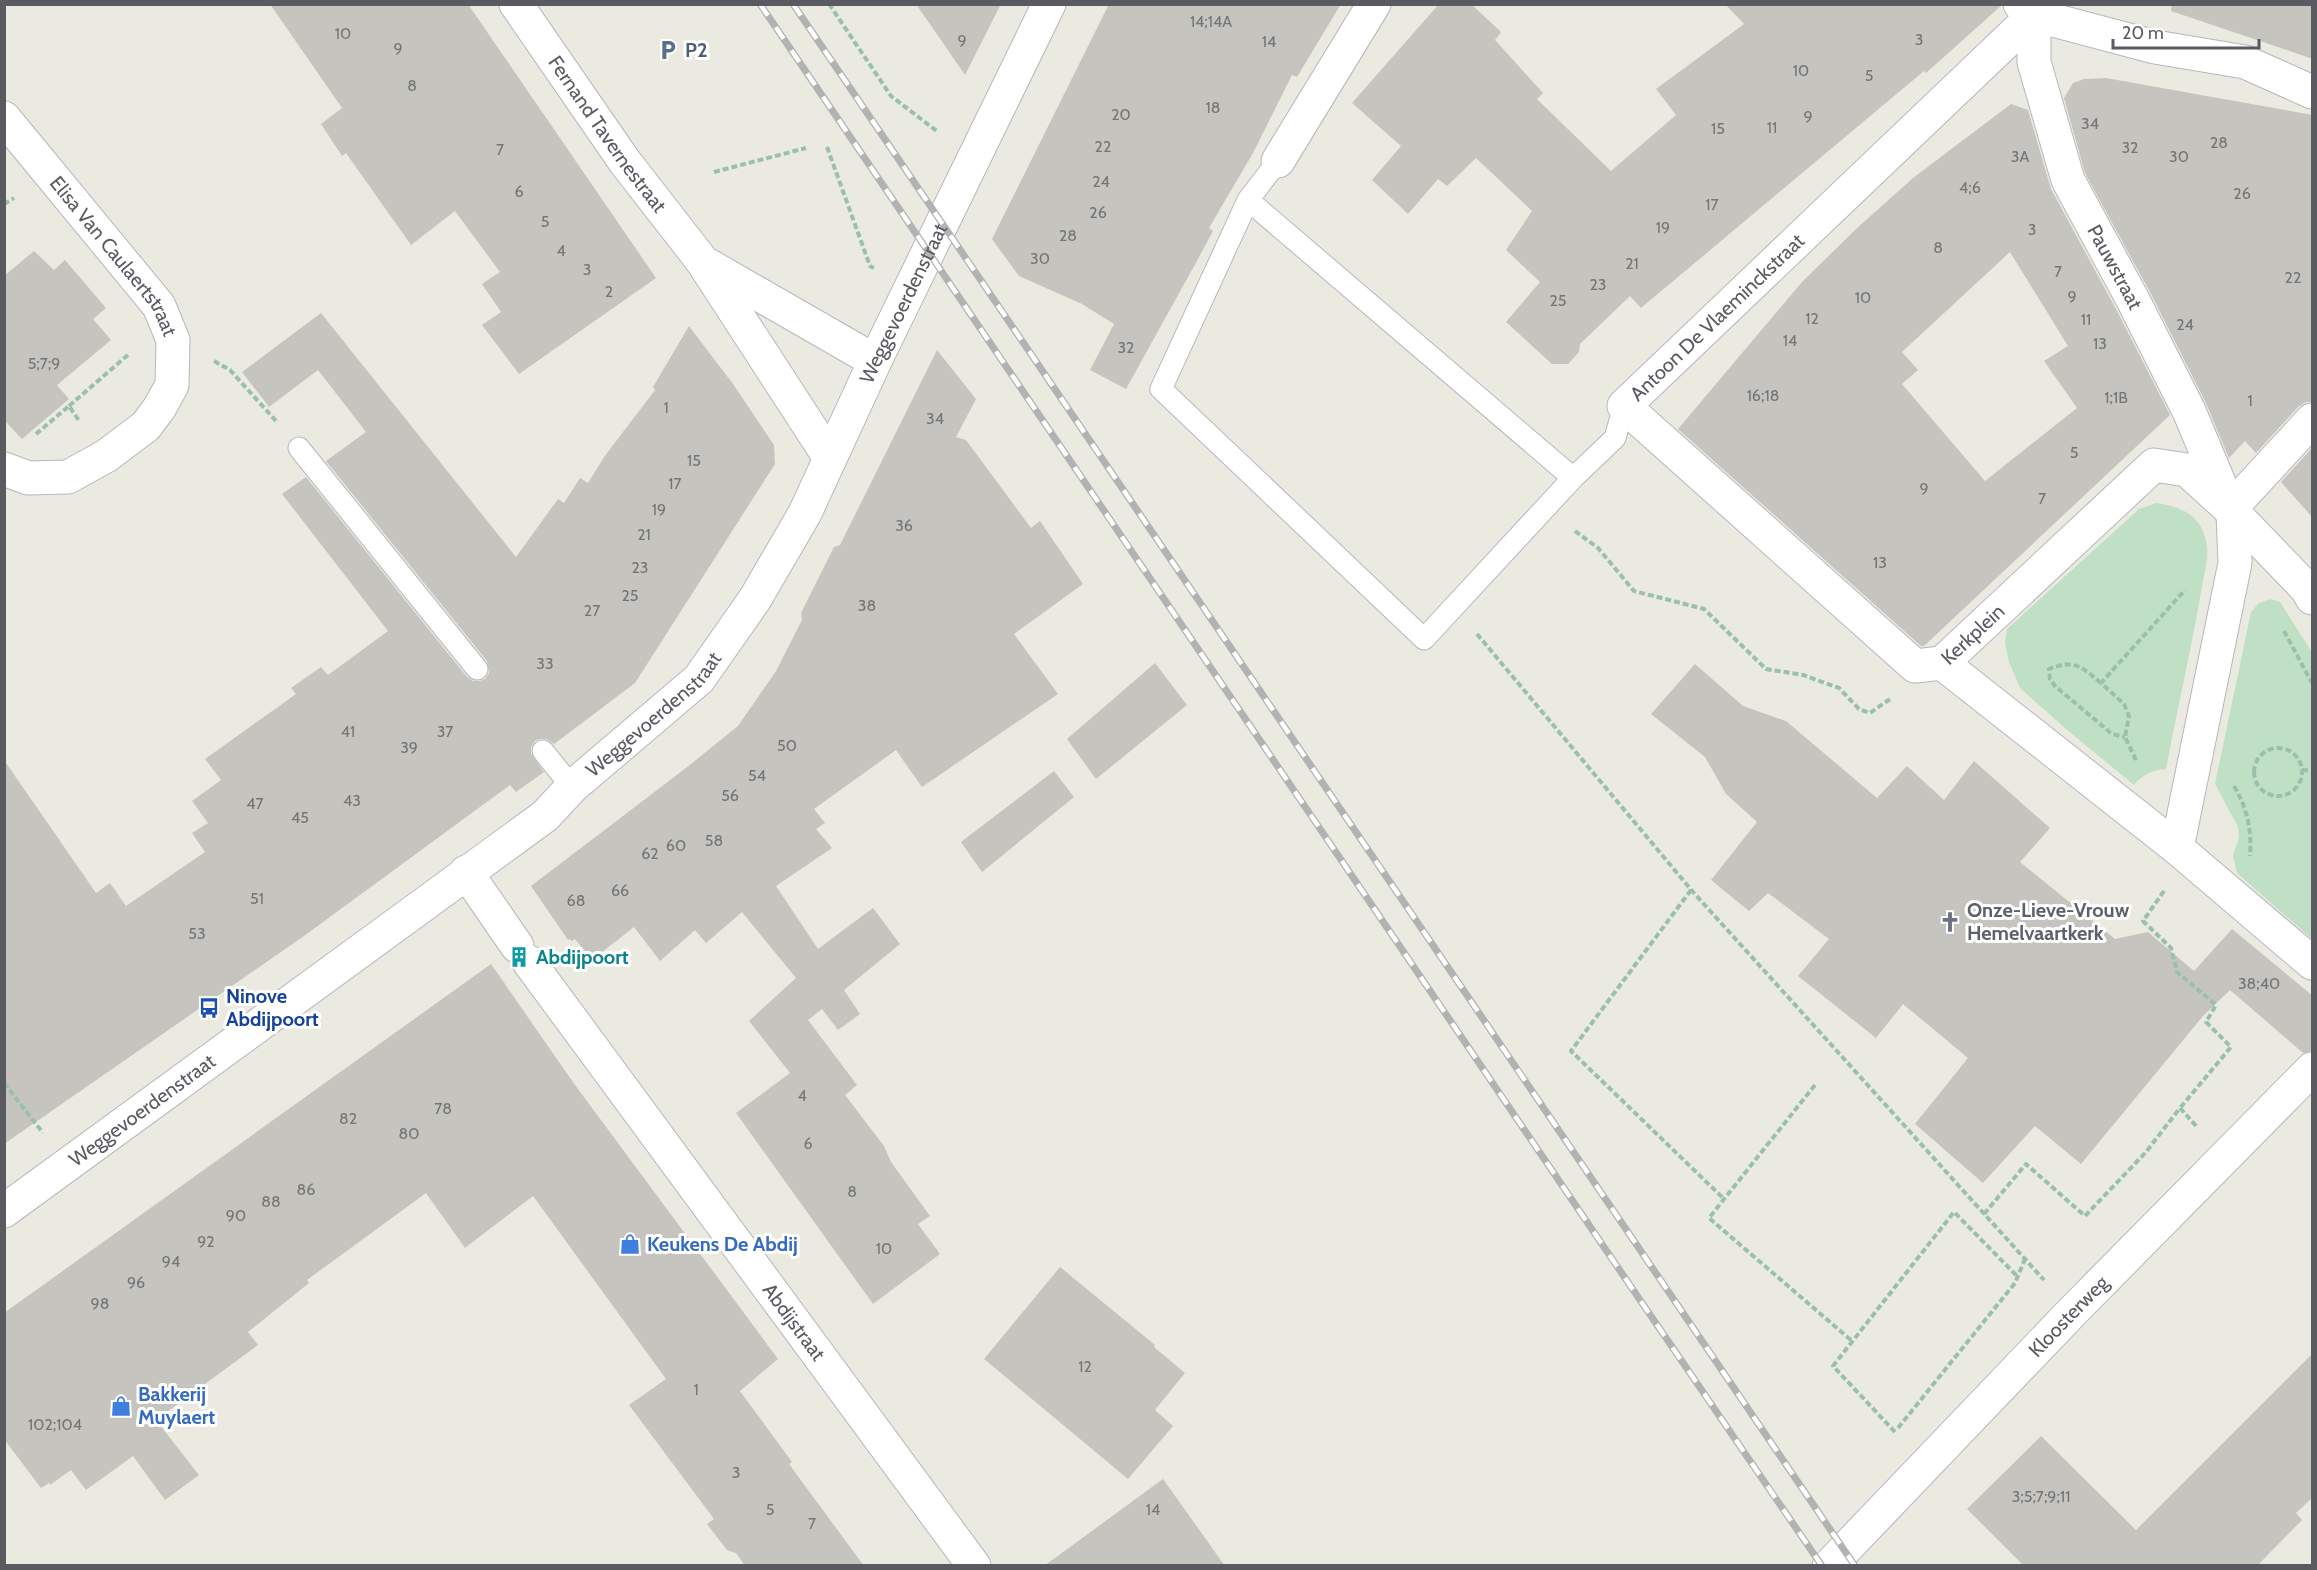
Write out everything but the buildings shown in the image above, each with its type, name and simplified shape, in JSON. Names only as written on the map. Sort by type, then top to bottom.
[{"type":"street","name":"Fernand Tavernestraat","points":[[516,4],[625,162],[702,261],[830,458]]},
{"type":"street","name":"Weggevoerdenstraat","points":[[4,1211],[545,816],[572,787],[699,679],[755,599],[805,513],[875,361],[1049,4]]},
{"type":"street","points":[[1278,161],[1374,4]]},
{"type":"street","points":[[2031,8],[2155,47],[2246,62],[2313,92]]},
{"type":"street","name":"Antoon De Vlaeminckstraat","points":[[1942,663],[1915,666],[1624,406],[2031,8]]},
{"type":"street","name":"Pauwstraat","points":[[2031,8],[2034,62],[2068,180],[2134,302],[2189,411],[2232,511]]},
{"type":"street","name":"Elisa Van Caulaertstraat","points":[[4,118],[159,306],[173,340],[172,385],[146,426],[106,456],[68,477],[27,478],[4,469]]},
{"type":"street","name":"Fernand Tavernestraat","points":[[702,261],[875,361]]},
{"type":"street","points":[[2182,853],[2235,563],[2232,511],[2313,420]]},
{"type":"street","name":"Kerkplein","points":[[2313,598],[2232,511],[2187,470],[2154,465],[1942,663],[2182,853],[2313,963]]},
{"type":"street","name":"Abdijstraat","points":[[466,872],[523,954],[974,1566]]},
{"type":"street","name":"Kloosterweg","points":[[1829,1566],[2072,1312],[2313,1069]]},
{"type":"lane","points":[[1278,161],[1248,200],[1161,388],[1424,639],[1573,478],[1615,438],[1624,406]]},
{"type":"lane","points":[[1248,200],[1573,478]]},
{"type":"lane","points":[[299,448],[477,669]]},
{"type":"lane","points":[[543,751],[572,787]]},
{"type":"path","points":[[829,4],[891,96],[973,159]]},
{"type":"path","points":[[827,147],[870,266],[912,287]]},
{"type":"path","points":[[714,172],[806,148]]},
{"type":"path","points":[[69,406],[143,342],[135,328],[159,306]]},
{"type":"path","points":[[173,340],[230,370],[299,448]]},
{"type":"path","points":[[1545,508],[1598,548],[1634,591],[1704,609],[1766,669],[1803,675],[1839,688],[1859,709],[1870,713],[1942,663]]},
{"type":"path","points":[[2101,683],[2187,588]]},
{"type":"path","points":[[1454,606],[1691,890],[2072,1312]]},
{"type":"path","points":[[2280,625],[2313,683]]},
{"type":"path","points":[[2125,737],[2112,734],[2055,686],[2050,679],[2049,669],[2062,664],[2080,666],[2124,704],[2130,716],[2125,737],[2139,767]]},
{"type":"path","points":[[2279,748],[2290,751],[2298,759],[2302,770],[2300,782],[2293,791],[2283,795],[2270,795],[2261,789],[2255,779],[2254,767],[2259,757],[2268,750],[2279,748]]},
{"type":"path","points":[[2302,770],[2313,771]]},
{"type":"path","points":[[2229,778],[2244,802],[2252,837],[2249,862]]},
{"type":"path","points":[[1984,1214],[2026,1164],[2085,1216],[2146,1152],[2231,1047],[2206,1022],[2216,1005],[2177,972],[2171,948],[2143,921],[2182,853]]},
{"type":"path","points":[[1691,890],[1571,1051],[1724,1199]]},
{"type":"path","points":[[4,1083],[67,1166]]},
{"type":"path","points":[[1815,1085],[1709,1218],[1852,1341]]},
{"type":"path","points":[[2180,1108],[2225,1159]]},
{"type":"path","points":[[1899,1492],[1895,1432],[1833,1366],[1954,1212],[2017,1276]]},
{"type":"path","points":[[1895,1432],[2014,1283],[2025,1259]]},
{"type":"green space","points":[[2156,503],[2175,507],[2196,521],[2205,536],[2207,558],[2166,769],[2140,778],[2134,785],[2020,688],[2009,662],[2005,643],[2007,629],[2139,509]]},
{"type":"green space","points":[[2271,599],[2280,602],[2312,652],[2312,939],[2237,873],[2233,856],[2239,837],[2238,827],[2215,784],[2251,612],[2259,603]]},
{"type":"railway","points":[[760,4],[1822,1566]]},
{"type":"railway","points":[[793,4],[1855,1566]]},
{"type":"place","name":"P2","points":[[668,50]]},
{"type":"place","name":"Onze-Lieve-Vrouw Hemelvaartkerk","points":[[1950,922]]},
{"type":"place","name":"Abdijpoort","points":[[519,957]]},
{"type":"place","name":"Ninove Abdijpoort","points":[[209,1008]]},
{"type":"place","name":"Keukens De Abdij","points":[[630,1244]]},
{"type":"place","name":"Bakkerij Muylaert","points":[[121,1406]]}]
